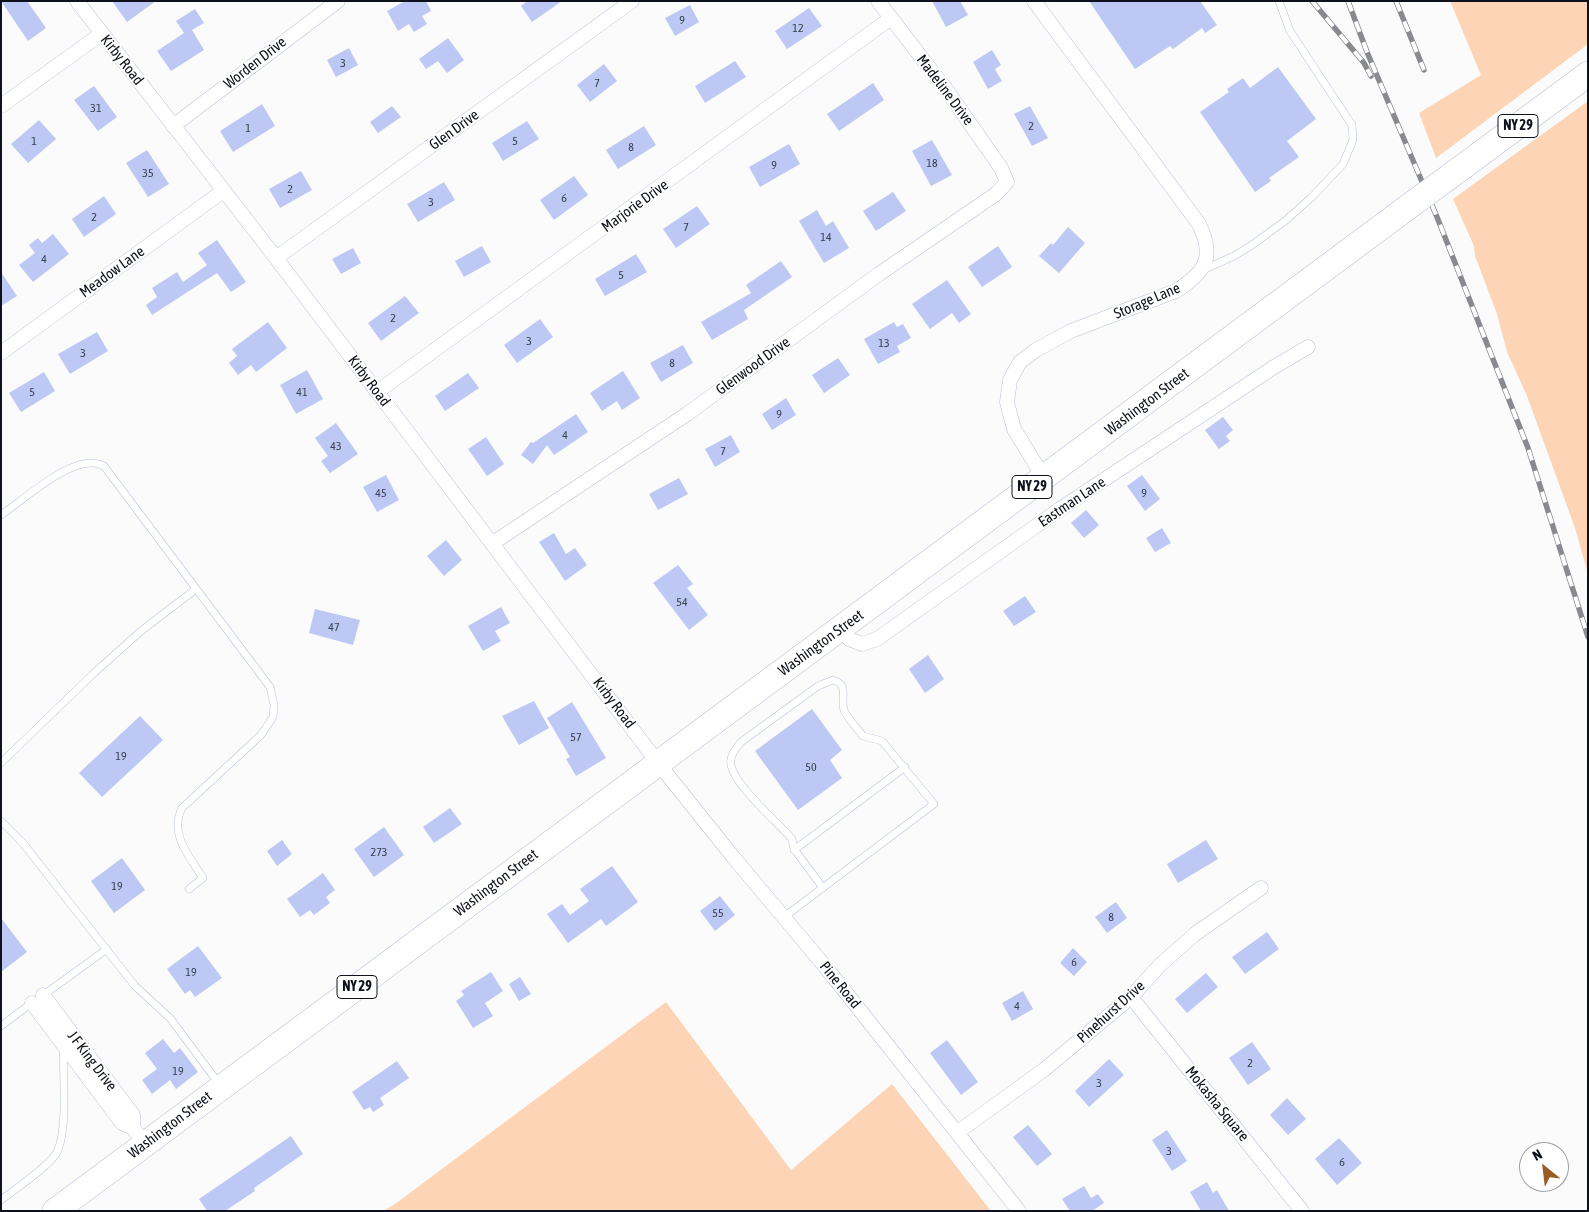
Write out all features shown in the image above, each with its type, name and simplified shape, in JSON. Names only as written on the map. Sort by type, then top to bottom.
[{"type":"highway","name":"Washington Street","points":[[55,1211],[139,1136],[222,1087],[1588,74]]},
{"type":"street","name":"Kirby Road","points":[[76,1],[276,258],[658,763]]},
{"type":"street","name":"Worden Drive","points":[[173,126],[338,1]]},
{"type":"street","name":"Glen Drive","points":[[276,258],[632,1]]},
{"type":"street","name":"Madeline Drive","points":[[878,1],[948,92],[1001,168],[1007,182]]},
{"type":"street","points":[[1034,1],[1199,224],[1206,238],[1208,255],[1200,271]]},
{"type":"street","name":"Marjorie Drive","points":[[377,392],[891,18]]},
{"type":"street","points":[[1,106],[101,34]]},
{"type":"street","name":"Glenwood Drive","points":[[493,544],[687,414],[879,274],[996,194],[1007,182]]},
{"type":"street","name":"Meadow Lane","points":[[1,354],[223,190]]},
{"type":"street","name":"Storage Lane","points":[[1044,478],[1014,429],[1007,402],[1010,380],[1020,362],[1036,350],[1071,332],[1176,291],[1190,282],[1200,271]]},
{"type":"street","name":"Eastman Lane","points":[[841,628],[849,639],[862,644],[877,639],[1060,509],[1308,347]]},
{"type":"street","name":"Pine Road","points":[[658,763],[1020,1211]]},
{"type":"street","name":"Pinehurst Drive","points":[[958,1132],[1045,1069],[1131,998],[1160,965],[1194,934],[1261,888]]},
{"type":"street","name":"Mokasha Square","points":[[1131,998],[1302,1211]]},
{"type":"street","name":"J F King Drive","points":[[38,999],[62,1044],[122,1124],[139,1136]]},
{"type":"street","name":"J F King Drive","points":[[38,999],[133,1115],[139,1136]]},
{"type":"lane","points":[[1200,271],[1234,256],[1285,221],[1312,197],[1343,164],[1353,140],[1352,125],[1290,31],[1278,1]]},
{"type":"lane","points":[[1,516],[69,468],[93,463],[104,466],[260,672],[270,688],[274,705],[273,717],[261,735],[182,808],[178,817],[177,828],[180,840],[203,878],[189,889]]},
{"type":"lane","points":[[1,763],[134,637],[196,589]]},
{"type":"lane","points":[[784,917],[824,888],[934,804],[882,740],[863,736],[844,711],[844,690],[841,684],[833,680],[818,686],[741,742],[730,760],[738,783],[792,839],[794,850],[824,888]]},
{"type":"lane","points":[[794,850],[905,767]]},
{"type":"lane","points":[[1,821],[22,842],[135,986],[170,1018],[222,1087]]},
{"type":"lane","points":[[1,1026],[107,949]]},
{"type":"lane","points":[[1,1200],[33,1176],[57,1153],[63,1133],[62,1044]]},
{"type":"shaded area","points":[[1450,1],[1588,1],[1588,44],[1436,158],[1419,113],[1481,75]]},
{"type":"shaded area","points":[[1588,101],[1588,574],[1575,528],[1527,396],[1507,352],[1497,314],[1475,256],[1474,246],[1453,199]]},
{"type":"shaded area","points":[[666,1002],[791,1170],[892,1084],[991,1211],[383,1211]]},
{"type":"building","points":[[1,1],[27,1],[46,28],[28,41]]},
{"type":"building","points":[[112,1],[156,1],[127,22]]},
{"type":"building","points":[[405,1],[426,1],[431,11],[422,16],[427,24],[414,32],[409,24],[398,31],[387,11]]},
{"type":"building","points":[[527,1],[562,1],[532,22],[521,6]]},
{"type":"building","points":[[932,1],[960,1],[968,15],[946,27]]},
{"type":"building","points":[[1089,1],[1200,1],[1217,25],[1205,33],[1202,28],[1173,49],[1170,46],[1135,69]]},
{"type":"building","points":[[690,5],[699,22],[675,36],[665,18]]},
{"type":"building","points":[[809,8],[822,26],[787,49],[775,31]]},
{"type":"building","points":[[195,9],[204,23],[192,30],[204,50],[171,71],[157,51],[184,33],[176,21]]},
{"type":"building","points":[[448,38],[464,60],[447,73],[438,61],[426,69],[419,59]]},
{"type":"building","points":[[349,48],[358,65],[336,77],[327,60]]},
{"type":"building","points":[[992,50],[1001,65],[995,69],[1002,81],[988,89],[973,62]]},
{"type":"building","points":[[735,61],[746,77],[705,103],[695,86]]},
{"type":"building","points":[[604,64],[617,81],[590,102],[577,85]]},
{"type":"building","points":[[1278,67],[1316,119],[1287,141],[1299,157],[1269,178],[1271,181],[1255,192],[1200,112],[1229,92],[1227,89],[1243,78],[1250,88]]},
{"type":"building","points":[[873,83],[884,100],[839,131],[827,114]]},
{"type":"building","points":[[94,86],[117,117],[98,131],[74,100]]},
{"type":"building","points":[[262,104],[275,126],[233,152],[220,131]]},
{"type":"building","points":[[392,106],[401,117],[378,133],[370,122]]},
{"type":"building","points":[[1030,106],[1048,138],[1032,146],[1014,114]]},
{"type":"building","points":[[39,120],[56,139],[28,163],[11,144]]},
{"type":"building","points":[[527,121],[539,139],[503,161],[492,143]]},
{"type":"building","points":[[644,126],[656,145],[618,169],[606,150]]},
{"type":"building","points":[[932,140],[952,175],[931,186],[912,151]]},
{"type":"building","points":[[789,144],[800,164],[760,187],[749,167]]},
{"type":"building","points":[[147,150],[169,184],[148,197],[126,163]]},
{"type":"building","points":[[301,171],[312,190],[280,208],[269,189]]},
{"type":"building","points":[[574,176],[588,195],[554,220],[540,200]]},
{"type":"building","points":[[444,182],[455,200],[418,222],[407,204]]},
{"type":"building","points":[[893,192],[906,211],[876,231],[863,211]]},
{"type":"building","points":[[104,196],[116,214],[84,237],[72,219]]},
{"type":"building","points":[[697,206],[710,224],[676,248],[663,229]]},
{"type":"building","points":[[817,210],[826,226],[833,221],[849,248],[824,263],[799,221]]},
{"type":"building","points":[[1068,227],[1085,243],[1059,273],[1039,256],[1051,243],[1053,245]]},
{"type":"building","points":[[53,234],[69,254],[33,282],[19,265],[35,253],[29,245],[38,238],[42,243]]},
{"type":"building","points":[[217,240],[246,282],[231,292],[217,273],[152,315],[146,305],[157,297],[152,288],[177,272],[183,282],[207,265],[198,253]]},
{"type":"building","points":[[482,246],[491,262],[464,277],[455,261]]},
{"type":"building","points":[[998,246],[1012,267],[982,287],[968,267]]},
{"type":"building","points":[[353,248],[361,263],[341,274],[332,259]]},
{"type":"building","points":[[636,254],[647,272],[605,296],[595,279]]},
{"type":"building","points":[[781,261],[792,277],[744,310],[748,319],[712,340],[701,322],[751,293],[746,285]]},
{"type":"building","points":[[1,272],[17,296],[1,306]]},
{"type":"building","points":[[947,280],[971,314],[959,323],[952,313],[930,329],[912,304]]},
{"type":"building","points":[[405,296],[419,313],[381,341],[368,323]]},
{"type":"building","points":[[540,319],[553,337],[517,363],[504,345]]},
{"type":"building","points":[[268,322],[287,348],[256,372],[251,365],[238,375],[229,363],[237,356],[232,349]]},
{"type":"building","points":[[894,322],[897,327],[903,324],[911,338],[897,346],[900,352],[878,364],[864,339]]},
{"type":"building","points":[[97,332],[108,351],[70,374],[58,354]]},
{"type":"building","points":[[683,345],[693,363],[661,382],[650,363]]},
{"type":"building","points":[[838,358],[850,375],[824,393],[812,375]]},
{"type":"building","points":[[307,370],[323,399],[296,414],[280,385]]},
{"type":"building","points":[[623,371],[640,398],[622,410],[617,401],[602,411],[590,393]]},
{"type":"building","points":[[44,372],[55,391],[21,412],[9,393]]},
{"type":"building","points":[[468,373],[479,388],[445,411],[435,396]]},
{"type":"building","points":[[786,398],[796,415],[772,430],[762,414]]},
{"type":"building","points":[[576,414],[588,432],[554,455],[547,445],[533,464],[521,455],[531,442],[533,443]]},
{"type":"building","points":[[1223,417],[1233,430],[1226,436],[1230,441],[1219,449],[1205,430]]},
{"type":"building","points":[[336,423],[358,454],[330,473],[321,461],[328,456],[315,438]]},
{"type":"building","points":[[731,435],[740,452],[715,467],[705,449]]},
{"type":"building","points":[[486,437],[504,464],[487,476],[468,449]]},
{"type":"building","points":[[386,475],[399,500],[377,512],[363,487]]},
{"type":"building","points":[[1142,475],[1160,499],[1145,511],[1127,486]]},
{"type":"building","points":[[679,478],[688,494],[658,510],[649,494]]},
{"type":"building","points":[[1086,510],[1099,525],[1084,538],[1071,523]]},
{"type":"building","points":[[1162,528],[1171,543],[1155,552],[1146,538]]},
{"type":"building","points":[[554,533],[566,554],[575,548],[587,565],[565,581],[539,542]]},
{"type":"building","points":[[446,540],[462,560],[444,576],[427,556]]},
{"type":"building","points":[[678,565],[693,584],[687,588],[708,615],[689,630],[653,583]]},
{"type":"building","points":[[1025,596],[1036,612],[1014,626],[1003,611]]},
{"type":"building","points":[[501,607],[510,623],[495,631],[501,641],[483,651],[468,626]]},
{"type":"building","points":[[315,609],[360,620],[353,645],[309,633]]},
{"type":"building","points":[[928,655],[944,679],[925,693],[909,669]]},
{"type":"building","points":[[534,701],[549,728],[519,745],[502,716]]},
{"type":"building","points":[[572,702],[606,758],[576,776],[566,759],[570,757],[547,718]]},
{"type":"building","points":[[812,709],[842,750],[830,760],[842,778],[798,810],[755,751]]},
{"type":"building","points":[[140,716],[163,740],[102,797],[79,773]]},
{"type":"building","points":[[450,808],[462,824],[434,843],[423,827]]},
{"type":"building","points":[[384,827],[404,855],[374,877],[354,849]]},
{"type":"building","points":[[282,840],[292,854],[277,866],[267,851]]},
{"type":"building","points":[[1206,840],[1218,859],[1178,883],[1167,864]]},
{"type":"building","points":[[122,858],[145,890],[114,913],[91,881]]},
{"type":"building","points":[[612,866],[638,902],[606,926],[601,919],[568,943],[547,914],[562,904],[570,915],[589,901],[580,889]]},
{"type":"building","points":[[323,873],[335,890],[326,897],[330,903],[314,915],[310,910],[300,917],[287,899]]},
{"type":"building","points":[[720,896],[735,915],[715,931],[700,911]]},
{"type":"building","points":[[1116,902],[1127,918],[1107,933],[1095,917]]},
{"type":"building","points":[[1,918],[27,952],[1,972]]},
{"type":"building","points":[[1267,932],[1279,949],[1245,974],[1232,957]]},
{"type":"building","points":[[198,946],[222,978],[195,997],[190,990],[185,994],[167,969]]},
{"type":"building","points":[[1073,948],[1087,962],[1074,976],[1060,963]]},
{"type":"building","points":[[491,972],[503,991],[485,1003],[493,1016],[473,1028],[456,1001],[464,995],[461,991]]},
{"type":"building","points":[[1206,973],[1218,987],[1187,1013],[1175,999]]},
{"type":"building","points":[[520,977],[531,994],[519,1001],[509,984]]},
{"type":"building","points":[[1023,991],[1033,1009],[1012,1021],[1002,1003]]},
{"type":"building","points":[[163,1039],[174,1053],[180,1048],[198,1072],[176,1089],[170,1080],[152,1094],[142,1080],[157,1069],[145,1053]]},
{"type":"building","points":[[947,1040],[978,1082],[961,1095],[930,1053]]},
{"type":"building","points":[[1252,1042],[1271,1069],[1248,1085],[1229,1058]]},
{"type":"building","points":[[1109,1059],[1124,1075],[1089,1107],[1075,1091]]},
{"type":"building","points":[[397,1061],[409,1078],[380,1098],[384,1105],[373,1112],[370,1107],[364,1110],[352,1092]]},
{"type":"building","points":[[1287,1098],[1306,1119],[1288,1135],[1270,1115]]},
{"type":"building","points":[[1028,1125],[1052,1154],[1037,1166],[1013,1137]]},
{"type":"building","points":[[1167,1130],[1187,1161],[1172,1171],[1152,1140]]},
{"type":"building","points":[[291,1136],[303,1154],[254,1188],[255,1191],[225,1211],[207,1211],[199,1199]]},
{"type":"building","points":[[1339,1138],[1362,1163],[1337,1185],[1315,1159]]},
{"type":"building","points":[[1207,1182],[1213,1193],[1217,1190],[1229,1211],[1201,1211],[1190,1192]]},
{"type":"building","points":[[1084,1186],[1091,1198],[1098,1194],[1104,1203],[1092,1211],[1070,1211],[1062,1199]]},
{"type":"railway","points":[[1312,1],[1364,63],[1371,76]]},
{"type":"railway","points":[[1348,1],[1367,52],[1437,217],[1528,448],[1588,637]]},
{"type":"railway","points":[[1396,1],[1424,70]]}]
